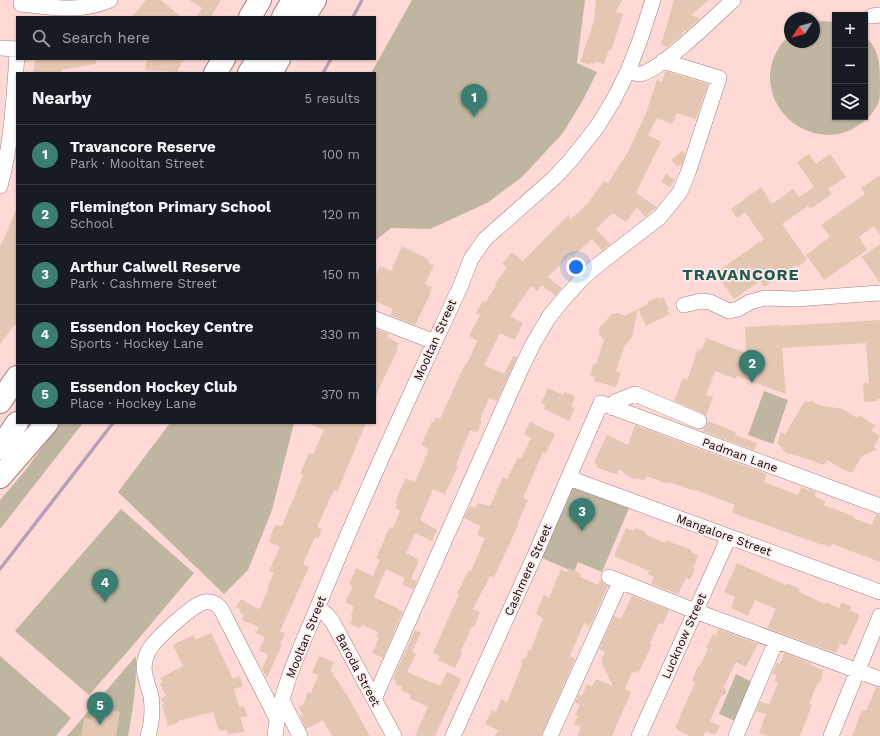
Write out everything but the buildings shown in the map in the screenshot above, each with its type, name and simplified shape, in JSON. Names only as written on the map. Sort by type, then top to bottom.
[{"type":"highway","points":[[251,16],[260,0]]},
{"type":"highway","points":[[284,16],[293,0]]},
{"type":"highway","points":[[305,16],[315,0]]},
{"type":"highway","points":[[216,72],[223,60]]},
{"type":"highway","points":[[250,72],[257,60]]},
{"type":"highway","points":[[272,72],[278,60]]},
{"type":"highway","points":[[0,402],[16,378]]},
{"type":"highway","points":[[0,448],[16,424]]},
{"type":"highway","points":[[0,477],[46,424]]},
{"type":"street","points":[[21,7],[72,8],[84,7],[110,0]]},
{"type":"street","name":"Mooltan Street","points":[[275,736],[277,719],[290,675],[347,535],[471,259],[485,239],[554,178],[570,161],[605,115],[628,71],[653,0]]},
{"type":"street","points":[[628,71],[639,74],[653,68],[688,40],[733,0]]},
{"type":"street","points":[[0,48],[16,49]]},
{"type":"street","points":[[0,186],[4,172],[6,118],[16,60]]},
{"type":"street","points":[[374,699],[519,373],[533,344],[549,317],[580,281],[621,246],[660,217],[680,192],[688,173],[719,78],[663,61]]},
{"type":"street","points":[[684,305],[710,302],[729,311],[738,309],[750,302],[765,298],[795,299],[880,293]]},
{"type":"street","points":[[376,319],[435,342]]},
{"type":"street","points":[[607,406],[635,394],[699,421]]},
{"type":"street","name":"Cashmere Street","points":[[453,736],[569,478],[607,406]]},
{"type":"street","name":"Padman Lane","points":[[607,406],[880,506]]},
{"type":"street","name":"Mangalore Street","points":[[569,478],[880,592]]},
{"type":"street","name":"Lucknow Street","points":[[639,736],[729,537]]},
{"type":"street","points":[[550,736],[614,579],[695,612],[880,679]]},
{"type":"street","points":[[148,736],[152,709],[144,668],[147,653],[160,637],[179,620],[202,603],[211,602],[217,604],[221,609],[277,719]]},
{"type":"street","name":"Baroda Street","points":[[318,608],[332,621],[394,736]]},
{"type":"street","points":[[831,736],[880,616]]},
{"type":"street","points":[[736,736],[776,641]]},
{"type":"street","points":[[282,700],[300,736]]},
{"type":"shaded area","points":[[412,0],[585,0],[577,63],[597,72],[583,100],[563,133],[522,177],[487,203],[430,229],[391,228],[376,240],[376,72],[372,72]]},
{"type":"shaded area","points":[[820,21],[832,22],[832,120],[866,120],[848,131],[833,135],[818,134],[803,129],[790,120],[780,109],[773,94],[770,78],[773,60],[778,49],[784,42],[784,48],[820,48]]},
{"type":"shaded area","points":[[868,40],[874,47],[878,58],[880,78],[879,101],[868,118]]},
{"type":"shaded area","points":[[764,391],[788,400],[773,444],[748,435]]},
{"type":"shaded area","points":[[59,424],[82,424],[0,529],[0,500],[24,472]]},
{"type":"shaded area","points":[[169,424],[294,424],[272,510],[248,570],[224,594],[118,492]]},
{"type":"shaded area","points":[[569,478],[632,501],[602,572],[578,562],[574,572],[535,555]]},
{"type":"shaded area","points":[[121,509],[194,573],[89,695],[15,631]]},
{"type":"shaded area","points":[[0,656],[71,718],[56,736],[0,736]]},
{"type":"shaded area","points":[[136,656],[136,676],[132,716],[128,736],[67,736]]},
{"type":"shaded area","points":[[736,674],[752,682],[735,721],[719,714]]},
{"type":"waterway","points":[[354,16],[362,0]]},
{"type":"waterway","points":[[324,72],[330,60]]},
{"type":"waterway","points":[[0,569],[112,424]]},
{"type":"place","name":"Travancore Reserve","points":[[474,117]]},
{"type":"place","name":"Flemington Primary School","points":[[752,383]]},
{"type":"place","name":"Arthur Calwell Reserve","points":[[582,531]]},
{"type":"place","name":"Essendon Hockey Centre","points":[[105,602]]},
{"type":"place","name":"Essendon Hockey Club","points":[[100,725]]},
{"type":"district","name":"TRAVANCORE","points":[[741,274]]}]
